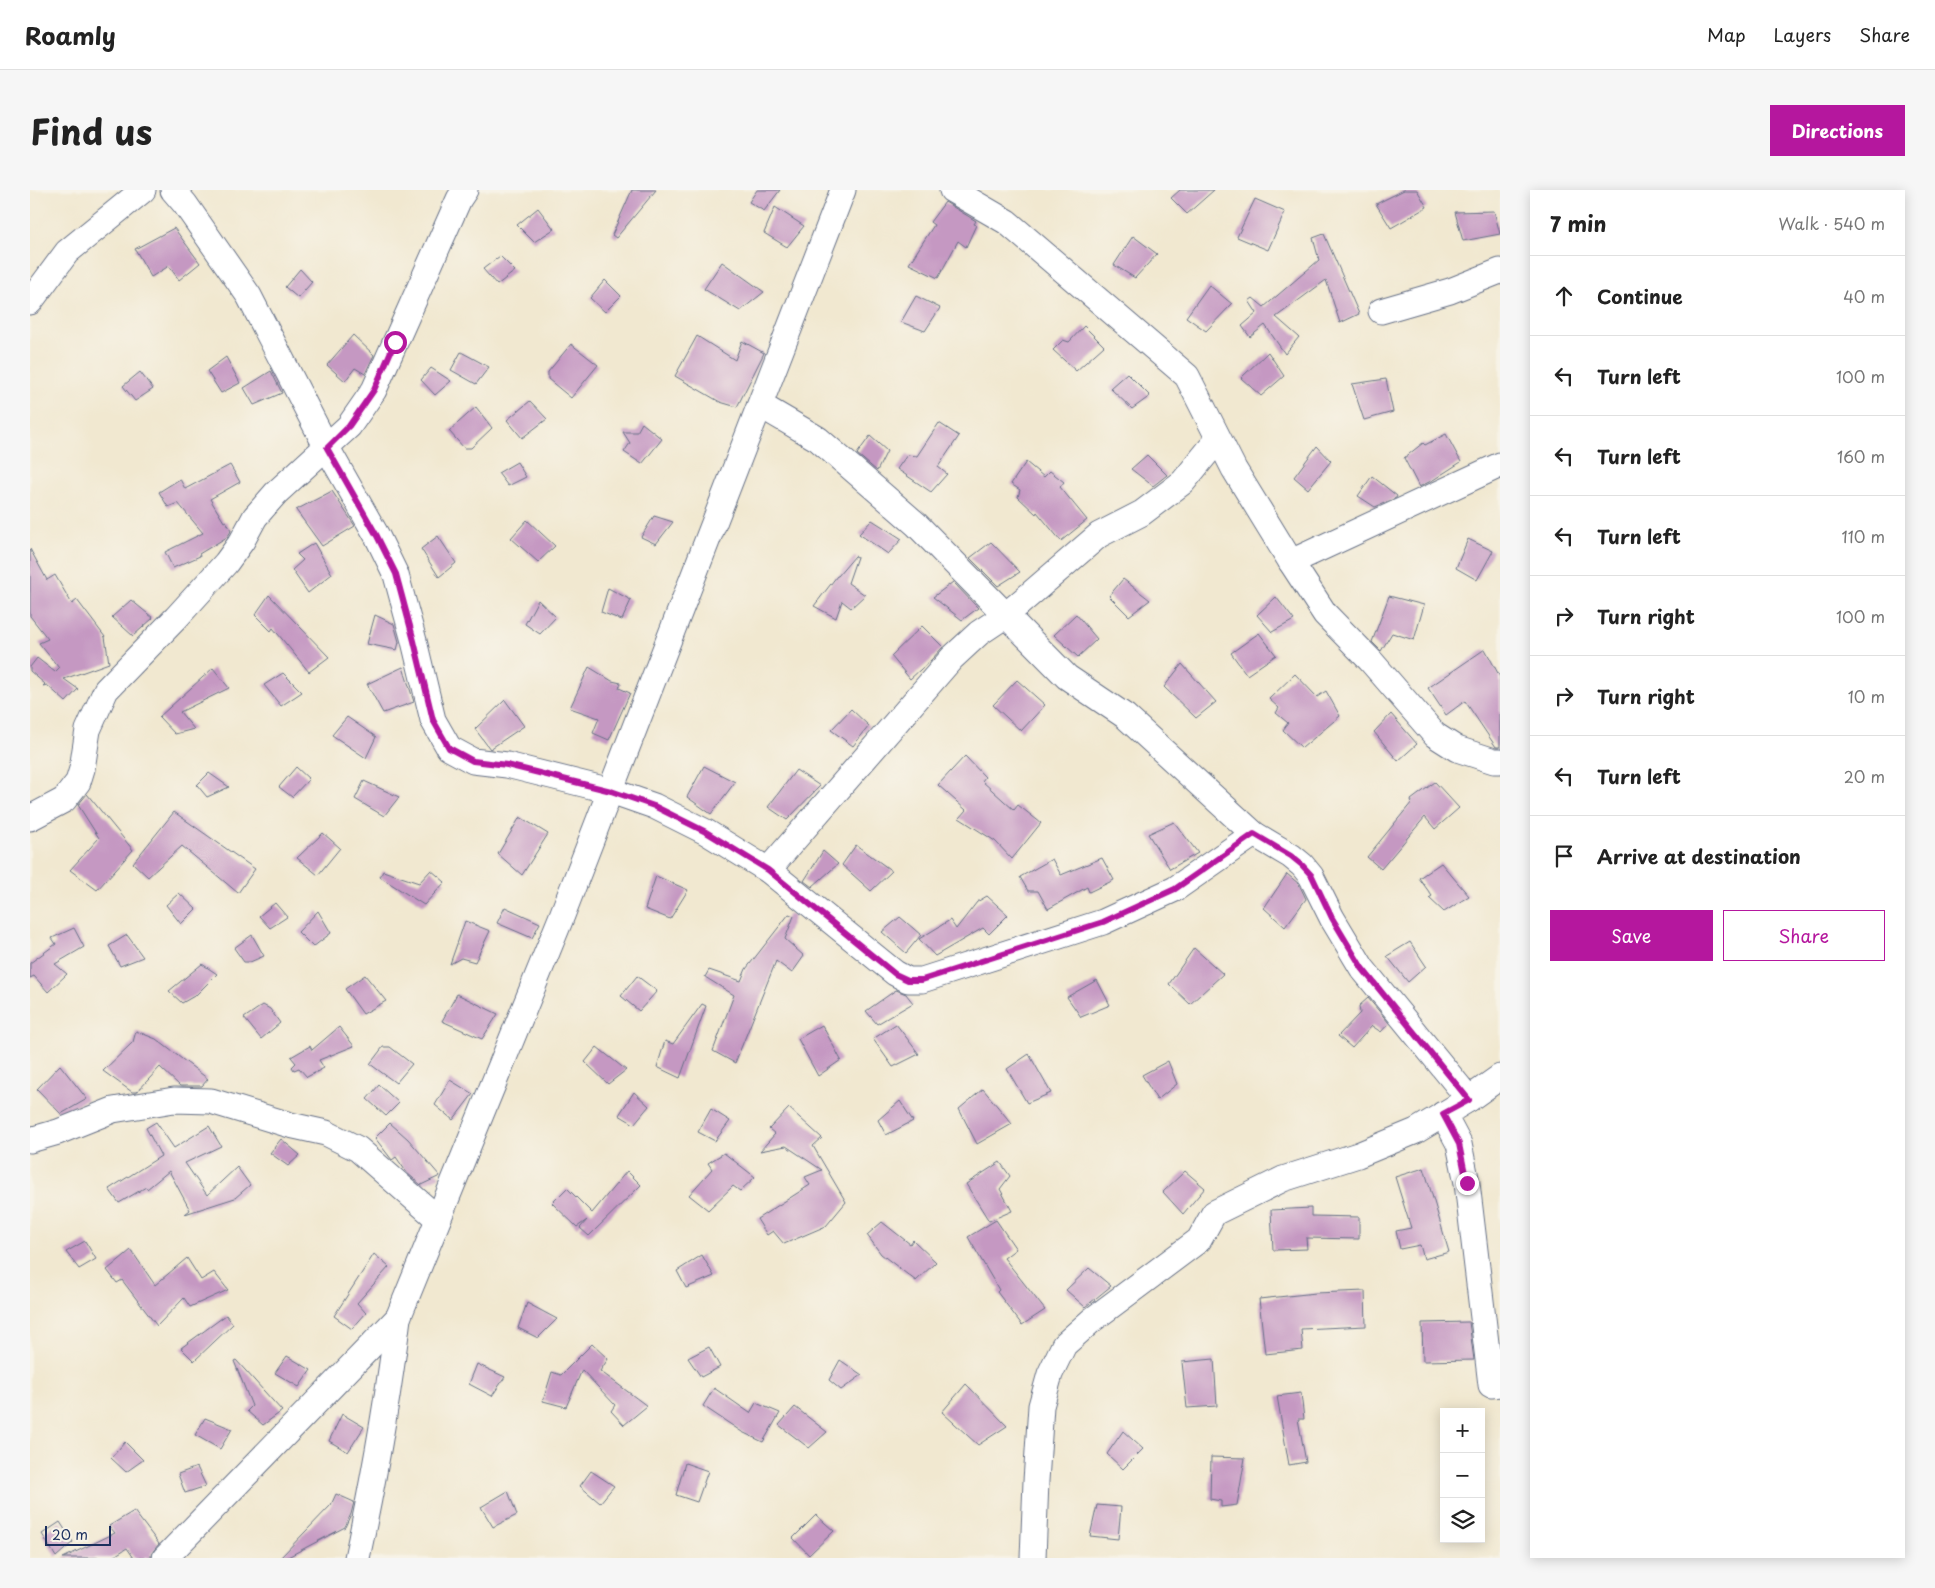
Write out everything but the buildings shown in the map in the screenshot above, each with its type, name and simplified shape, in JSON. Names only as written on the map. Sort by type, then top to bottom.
[{"type":"street","points":[[30,302],[67,252],[142,190]]},
{"type":"street","points":[[173,190],[185,204],[249,296],[327,448],[377,536],[396,574],[433,720],[449,748],[473,761],[507,765],[611,791],[654,806],[706,832],[768,870],[895,974],[908,980],[922,980],[1103,922],[1175,889],[1254,834]]},
{"type":"street","points":[[30,818],[64,800],[78,782],[88,730],[106,690],[226,563],[242,541],[255,517],[271,499],[349,426],[374,390],[420,284],[459,199],[465,190]]},
{"type":"street","points":[[357,1558],[376,1470],[398,1318],[611,791],[843,190]]},
{"type":"street","points":[[952,190],[1007,222],[1187,376],[1234,469],[1325,614],[1370,660],[1435,735],[1457,749],[1494,762],[1500,761]]},
{"type":"street","points":[[1381,311],[1450,291],[1500,271]]},
{"type":"street","points":[[760,405],[818,439],[916,524],[1067,677],[1125,716],[1254,834],[1291,856],[1307,870],[1312,876],[1332,918],[1362,968],[1469,1100]]},
{"type":"street","points":[[768,870],[952,658],[979,633],[1006,615],[1099,535],[1142,512],[1183,482],[1218,439]]},
{"type":"street","points":[[1291,562],[1500,465]]},
{"type":"street","points":[[1033,1558],[1041,1406],[1050,1374],[1064,1345],[1092,1320],[1199,1240],[1214,1213],[1283,1179],[1358,1154],[1416,1131],[1469,1100],[1500,1077]]},
{"type":"street","points":[[30,1140],[58,1132],[113,1110],[174,1100],[211,1101],[290,1125],[326,1133],[358,1149],[438,1219]]},
{"type":"street","points":[[1443,1114],[1459,1144],[1467,1183],[1491,1385],[1500,1384]]},
{"type":"street","points":[[165,1558],[398,1318]]},
{"type":"route","points":[[395,342],[374,390],[349,426],[327,448],[377,536],[396,574],[433,720],[449,748],[473,761],[507,765],[611,791],[654,806],[706,832],[768,870],[895,974],[908,980],[922,980],[1103,922],[1175,889],[1254,834],[1291,856],[1312,876],[1332,918],[1362,968],[1469,1100],[1443,1114],[1459,1144],[1467,1183]]}]
